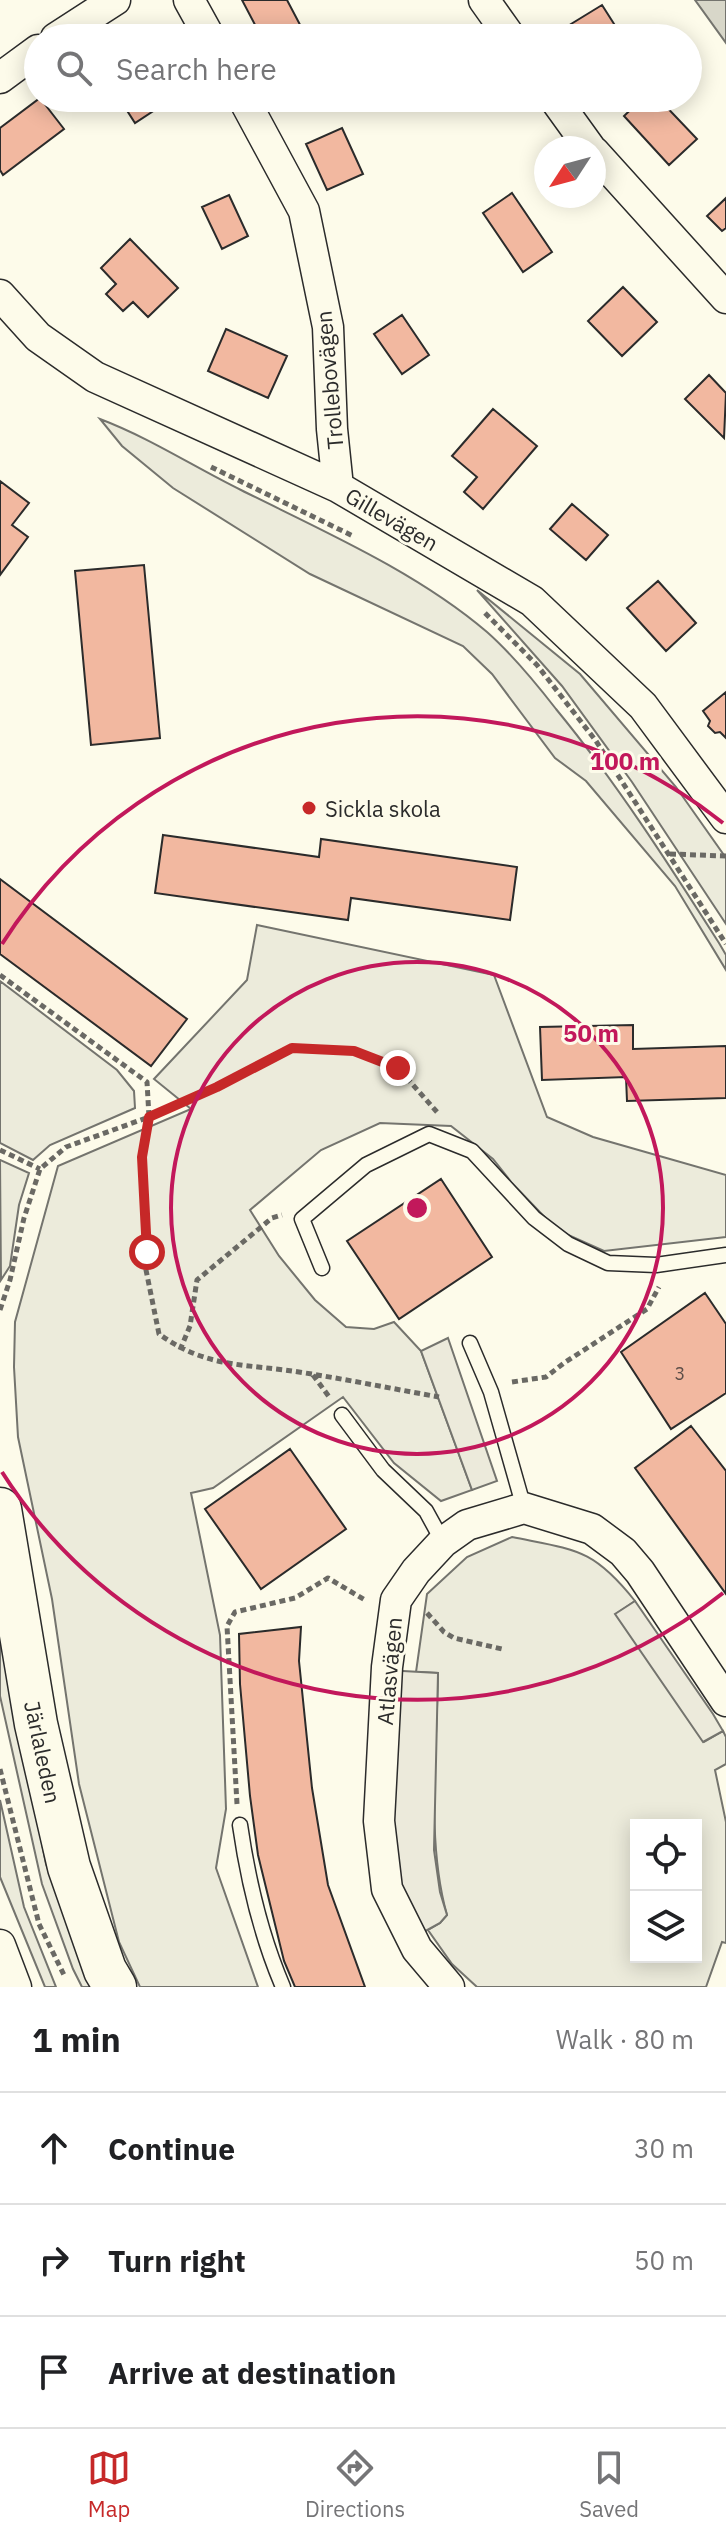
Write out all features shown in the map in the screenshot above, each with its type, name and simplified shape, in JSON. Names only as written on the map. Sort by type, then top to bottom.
[{"type":"main road","name":"Järlaleden","points":[[0,1509],[36,1724],[69,1867],[105,1970],[115,1987]]},
{"type":"street","points":[[78,24],[115,0]]},
{"type":"street","points":[[189,0],[202,24]]},
{"type":"street","points":[[484,0],[501,24]]},
{"type":"street","points":[[0,78],[24,60]]},
{"type":"street","name":"Trollebovägen","points":[[251,112],[304,211],[328,327],[338,487]]},
{"type":"street","points":[[564,112],[582,136]]},
{"type":"street","points":[[606,165],[726,298]]},
{"type":"street","name":"Gillevägen","points":[[0,295],[38,337],[95,377],[338,487],[532,601],[643,706],[725,815]]},
{"type":"street","points":[[524,1508],[592,1529],[623,1552],[649,1585],[726,1701]]},
{"type":"street","name":"Atlasvägen","points":[[449,1987],[417,1949],[387,1889],[379,1821],[387,1667],[396,1600],[416,1571],[443,1542],[467,1525],[524,1508]]},
{"type":"street","points":[[0,1945],[16,1987]]},
{"type":"lane","points":[[322,1268],[302,1219],[366,1165],[429,1134],[472,1151],[534,1218],[568,1244],[608,1263],[656,1265],[726,1255]]},
{"type":"lane","points":[[470,1343],[491,1392],[524,1508]]},
{"type":"lane","points":[[342,1415],[383,1470],[426,1511],[443,1542]]},
{"type":"lane","points":[[240,1825],[247,1870],[283,1987]]},
{"type":"path","points":[[210,467],[366,543]]},
{"type":"path","points":[[478,605],[537,665],[596,741],[726,944]]},
{"type":"path","points":[[669,854],[726,856]]},
{"type":"path","points":[[0,975],[147,1082],[149,1117],[142,1157],[146,1270],[159,1334],[180,1350],[220,1363],[307,1373],[439,1397]]},
{"type":"path","points":[[0,1310],[40,1169],[66,1147],[149,1117],[217,1087],[292,1048],[354,1051],[398,1068],[472,1151]]},
{"type":"path","points":[[0,1150],[40,1169]]},
{"type":"path","points":[[180,1350],[190,1326],[197,1280],[272,1218],[317,1204]]},
{"type":"path","points":[[513,1383],[546,1377],[647,1309]]},
{"type":"path","points":[[240,1825],[227,1626],[235,1612],[295,1598],[328,1578],[370,1603]]},
{"type":"path","points":[[415,1608],[425,1611],[444,1632],[454,1638],[502,1649]]},
{"type":"path","points":[[0,1769],[39,1924],[70,1987]]},
{"type":"shaded area","points":[[695,0],[726,0],[726,43]]},
{"type":"shaded area","points":[[100,419],[368,554],[431,590],[487,632],[540,689],[620,794],[719,943],[726,955],[726,970],[675,886],[586,781],[555,758],[492,674],[463,646],[310,574],[173,488],[122,446]]},
{"type":"shaded area","points":[[477,590],[580,674],[676,787],[726,858],[726,924],[632,782],[562,686]]},
{"type":"shaded area","points":[[257,925],[494,975],[547,1117],[593,1137],[726,1175],[726,1237],[604,1251],[557,1230],[493,1159],[451,1126],[380,1123],[321,1150],[250,1210],[279,1256],[315,1300],[346,1327],[374,1329],[394,1322],[421,1351],[472,1490],[441,1501],[394,1463],[343,1397],[213,1488],[191,1493],[220,1635],[226,1809],[216,1868],[258,1987],[140,1987],[119,1942],[79,1784],[52,1599],[18,1437],[15,1322],[58,1166],[191,1109],[154,1079],[247,980]]},
{"type":"shaded area","points":[[0,981],[117,1070],[134,1091],[135,1108],[50,1145],[33,1160],[0,1143]]},
{"type":"shaded area","points":[[0,1160],[29,1173],[19,1205],[10,1266],[1,1280]]},
{"type":"shaded area","points":[[448,1338],[497,1481],[472,1490],[421,1351]]},
{"type":"shaded area","points":[[512,1537],[582,1554],[607,1570],[635,1601],[616,1614],[704,1742],[723,1731],[726,1737],[726,1764],[715,1770],[726,1822],[726,1943],[722,1942],[706,1987],[477,1987],[452,1964],[428,1930],[447,1915],[435,1826],[438,1673],[416,1672],[427,1594],[467,1557]]},
{"type":"shaded area","points":[[635,1601],[723,1731],[703,1742],[615,1614]]},
{"type":"shaded area","points":[[0,1628],[46,1864],[93,1987],[82,1987],[73,1969],[42,1884],[0,1696]]},
{"type":"shaded area","points":[[385,1670],[438,1673],[434,1850],[447,1915],[440,1923],[411,1939],[386,1889]]},
{"type":"shaded area","points":[[0,1800],[24,1907],[56,1987],[45,1987],[0,1877]]},
{"type":"building","points":[[242,0],[287,0],[300,24],[255,24]]},
{"type":"building","points":[[602,5],[614,24],[571,24]]},
{"type":"building","points":[[24,110],[51,112],[64,129],[3,175],[0,170],[0,128]]},
{"type":"building","points":[[128,112],[152,112],[135,123]]},
{"type":"building","points":[[628,112],[671,112],[697,139],[669,165],[624,116]]},
{"type":"building","points":[[342,128],[363,174],[327,190],[306,144]]},
{"type":"building","points":[[512,193],[552,252],[523,272],[483,213]]},
{"type":"building","points":[[229,195],[248,236],[222,249],[202,207]]},
{"type":"building","points":[[726,198],[726,228],[722,231],[707,216]]},
{"type":"building","points":[[130,239],[178,288],[148,317],[133,302],[123,311],[106,294],[116,284],[101,268]]},
{"type":"building","points":[[623,287],[657,322],[622,356],[588,321]]},
{"type":"building","points":[[402,315],[429,355],[402,374],[374,334]]},
{"type":"building","points":[[226,329],[287,356],[268,398],[208,371]]},
{"type":"building","points":[[709,375],[726,393],[724,438],[685,399]]},
{"type":"building","points":[[493,409],[537,446],[483,509],[464,492],[477,477],[452,456]]},
{"type":"building","points":[[0,481],[29,503],[12,525],[28,537],[0,575]]},
{"type":"building","points":[[572,504],[608,535],[586,560],[550,529]]},
{"type":"building","points":[[144,565],[160,738],[91,745],[75,571]]},
{"type":"building","points":[[658,581],[696,623],[666,651],[627,608]]},
{"type":"building","points":[[726,692],[726,738],[708,726],[710,721],[703,711]]},
{"type":"building","points":[[163,835],[319,857],[321,839],[517,867],[510,920],[351,898],[348,920],[155,893]]},
{"type":"building","points":[[0,879],[187,1019],[151,1066],[0,954]]},
{"type":"building","points":[[633,1025],[633,1049],[726,1046],[726,1098],[627,1101],[626,1077],[542,1080],[540,1027]]},
{"type":"building","points":[[441,1179],[492,1257],[399,1319],[347,1241]]},
{"type":"building","points":[[705,1293],[726,1324],[726,1393],[671,1429],[621,1352]]},
{"type":"building","points":[[691,1426],[726,1471],[726,1594],[635,1468]]},
{"type":"building","points":[[290,1449],[346,1529],[261,1589],[205,1509]]},
{"type":"building","points":[[301,1627],[299,1661],[312,1788],[328,1885],[365,1987],[295,1987],[284,1961],[258,1855],[240,1684],[239,1634]]},
{"type":"place","name":"Sickla skola","points":[[309,808]]},
{"type":"route","points":[[147,1252],[142,1157],[149,1117],[217,1087],[292,1048],[354,1051],[398,1068]]}]
